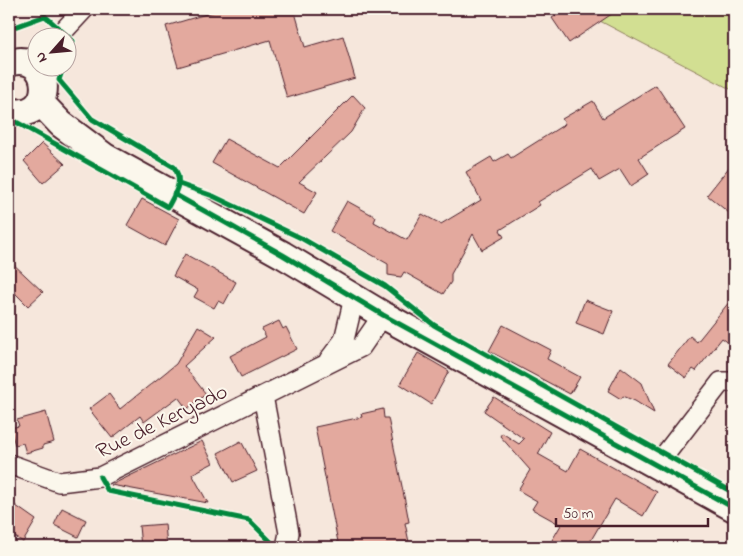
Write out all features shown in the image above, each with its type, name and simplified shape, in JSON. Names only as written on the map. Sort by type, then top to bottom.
[{"type":"street","points":[[66,28],[84,9]]},
{"type":"street","points":[[9,111],[27,112],[40,102],[45,85],[43,76],[26,61]]},
{"type":"street","points":[[40,102],[61,124],[105,157],[283,254],[383,315],[734,508]]},
{"type":"street","name":"Rue de Keryado","points":[[326,363],[344,340],[354,298]]},
{"type":"street","name":"Rue de Keryado","points":[[9,464],[59,482],[100,477],[326,363],[362,347],[383,315]]},
{"type":"street","points":[[657,464],[721,382],[734,382]]},
{"type":"street","points":[[263,396],[289,533],[286,547]]},
{"type":"green space","points":[[577,9],[734,9],[734,91]]},
{"type":"building","points":[[223,9],[294,9],[305,47],[343,36],[355,78],[287,98],[270,40],[178,67],[166,26]]},
{"type":"building","points":[[565,9],[619,9],[569,43],[552,18]]},
{"type":"building","points":[[656,85],[685,129],[639,158],[649,174],[631,186],[620,169],[599,181],[592,169],[538,202],[540,205],[500,230],[504,237],[482,250],[473,234],[451,274],[451,282],[443,294],[404,272],[401,277],[388,275],[388,264],[330,231],[347,201],[376,217],[374,222],[407,240],[422,214],[441,224],[481,200],[466,172],[491,157],[494,162],[508,154],[511,158],[565,124],[562,119],[593,101],[603,118]]},
{"type":"building","points":[[353,95],[365,108],[351,132],[299,182],[317,192],[304,214],[212,163],[226,139],[280,168]]},
{"type":"building","points":[[42,143],[65,164],[43,183],[24,161]]},
{"type":"building","points":[[734,161],[734,217],[707,195]]},
{"type":"building","points":[[142,199],[179,219],[165,246],[127,225]]},
{"type":"building","points":[[185,254],[236,282],[224,304],[218,301],[214,308],[194,297],[198,290],[173,276]]},
{"type":"building","points":[[9,260],[43,292],[28,306],[9,287]]},
{"type":"building","points":[[734,296],[734,347],[722,338],[696,371],[693,369],[686,378],[668,364],[690,336],[697,342]]},
{"type":"building","points":[[585,300],[613,311],[604,334],[576,323]]},
{"type":"building","points":[[279,321],[283,329],[286,327],[297,349],[241,377],[230,356],[266,337],[262,329]]},
{"type":"building","points":[[503,325],[551,350],[547,359],[580,377],[570,394],[489,351]]},
{"type":"building","points":[[198,326],[216,337],[184,366],[206,394],[187,409],[178,397],[144,422],[140,416],[112,438],[89,409],[109,394],[120,409],[176,364]]},
{"type":"building","points":[[418,353],[449,371],[431,404],[400,384]]},
{"type":"building","points":[[621,367],[642,383],[654,413],[635,401],[623,396],[621,399],[608,391]]},
{"type":"building","points":[[494,397],[550,432],[538,454],[568,471],[580,449],[657,492],[643,516],[615,499],[587,547],[548,547],[561,525],[532,509],[537,501],[518,490],[530,470],[500,436],[502,433],[519,444],[524,439],[484,411]]},
{"type":"building","points":[[383,409],[384,418],[388,418],[406,506],[409,522],[405,523],[409,542],[381,547],[339,547],[315,427],[362,417],[361,414]]},
{"type":"building","points":[[46,412],[54,442],[43,445],[43,448],[26,453],[23,443],[15,445],[10,428],[19,426],[17,420]]},
{"type":"building","points":[[202,441],[213,463],[192,474],[208,503],[111,485]]},
{"type":"building","points":[[241,441],[257,471],[233,482],[218,453]]},
{"type":"building","points":[[9,501],[36,520],[23,542],[9,533]]},
{"type":"building","points":[[62,508],[86,520],[78,537],[54,525]]},
{"type":"building","points":[[165,524],[167,547],[141,547],[139,526]]},
{"type":"cycle path","points":[[9,29],[45,16],[58,28]]},
{"type":"cycle path","points":[[9,118],[168,207],[176,192],[178,183],[177,172],[174,167],[92,119],[59,80],[60,78]]},
{"type":"cycle path","points":[[179,184],[213,196],[301,238],[385,286],[434,325],[734,493]]},
{"type":"cycle path","points":[[174,194],[283,255],[383,315],[734,508]]},
{"type":"cycle path","points":[[100,477],[108,491],[249,520],[276,547]]}]
